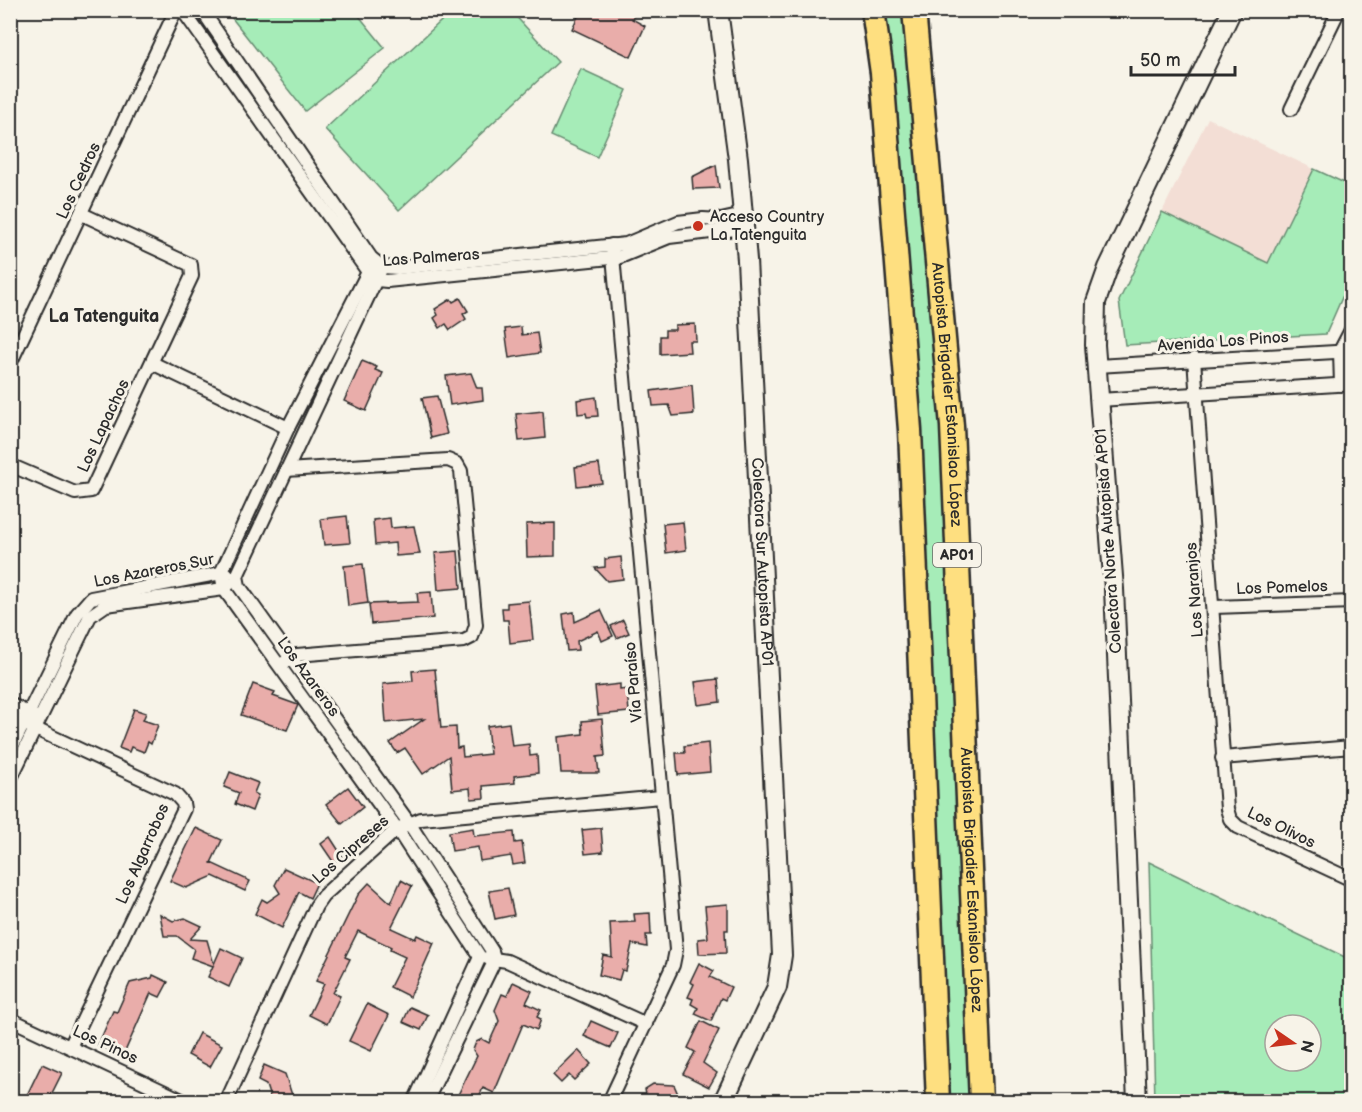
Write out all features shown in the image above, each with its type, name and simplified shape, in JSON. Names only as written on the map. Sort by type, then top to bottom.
[{"type":"highway","name":"AP01","points":[[873,10],[882,73],[910,430],[939,1101]]},
{"type":"highway","name":"Autopista Brigadier Estanislao López","points":[[914,10],[952,426],[981,1101]]},
{"type":"main road","name":"Colectora Sur Autopista AP01","points":[[718,10],[744,222],[782,956],[777,987],[723,1101]]},
{"type":"main road","name":"Colectora Norte Autopista AP01","points":[[1137,1101],[1114,589],[1095,321],[1101,283],[1232,10]]},
{"type":"street","name":"Los Cedros","points":[[10,364],[178,10]]},
{"type":"street","name":"Las Palmeras","points":[[178,10],[186,15],[372,276],[387,281],[612,251],[678,222],[703,219],[744,222]]},
{"type":"street","name":"Las Palmeras","points":[[202,10],[372,258],[382,267],[398,268],[612,251]]},
{"type":"street","points":[[1292,109],[1339,10]]},
{"type":"street","name":"Los Lapachos","points":[[10,465],[75,493],[91,491],[194,270],[191,265],[82,214]]},
{"type":"street","name":"Vía Paraíso","points":[[609,1101],[673,966],[676,950],[612,251]]},
{"type":"street","points":[[221,573],[295,414],[372,276],[382,267]]},
{"type":"street","points":[[237,576],[309,422],[372,276]]},
{"type":"street","points":[[1099,400],[1346,385],[1346,351],[1352,328]]},
{"type":"street","name":"Avenida Los Pinos","points":[[1097,366],[1346,351]]},
{"type":"street","name":"Los Naranjos","points":[[1194,359],[1214,607],[1222,758],[1230,819]]},
{"type":"street","points":[[152,363],[288,428]]},
{"type":"street","points":[[295,414],[309,422]]},
{"type":"street","points":[[285,662],[464,641],[472,637],[476,625],[461,471],[457,464],[448,460],[286,470]]},
{"type":"street","name":"Los Azareros Sur","points":[[10,780],[77,614],[91,598],[221,573],[237,576]]},
{"type":"street","name":"Los Azareros","points":[[221,573],[224,589],[285,662],[409,823],[494,958]]},
{"type":"street","name":"Los Azareros Sur","points":[[10,751],[32,721],[90,616],[100,607],[224,589],[237,576]]},
{"type":"street","name":"Los Azareros","points":[[237,576],[240,586],[285,662],[480,957]]},
{"type":"street","name":"Los Pomelos","points":[[1214,607],[1352,602]]},
{"type":"street","points":[[10,704],[32,721]]},
{"type":"street","points":[[10,717],[32,721]]},
{"type":"street","name":"Los Algarrobos","points":[[32,721],[57,741],[175,794],[183,803],[184,809],[70,1047]]},
{"type":"street","points":[[1222,758],[1352,747]]},
{"type":"street","name":"Los Cipreses","points":[[226,1101],[316,906],[323,896],[397,829],[422,819],[661,796]]},
{"type":"street","name":"Los Olivos","points":[[1230,819],[1238,827],[1351,878]]},
{"type":"street","points":[[414,1101],[480,957],[507,961],[646,1024]]},
{"type":"street","points":[[426,1101],[494,958]]},
{"type":"street","name":"Los Pinos","points":[[10,1019],[186,1101]]},
{"type":"shaded area","points":[[1208,118],[1314,169],[1268,263],[1162,212]]},
{"type":"green space","points":[[231,10],[355,11],[385,48],[305,111],[228,13]]},
{"type":"green space","points":[[453,10],[511,11],[558,62],[399,210],[325,129]]},
{"type":"green space","points":[[873,11],[914,11],[921,66],[981,1101],[938,1101],[935,976]]},
{"type":"green space","points":[[581,69],[627,90],[597,157],[551,136]]},
{"type":"green space","points":[[1314,169],[1351,186],[1351,277],[1326,334],[1125,345],[1119,301],[1162,212],[1268,263]]},
{"type":"green space","points":[[1149,862],[1351,960],[1351,1101],[1155,1101]]},
{"type":"building","points":[[581,10],[636,10],[632,19],[645,26],[631,57],[572,29]]},
{"type":"building","points":[[716,165],[719,188],[693,189],[692,177]]},
{"type":"building","points":[[460,298],[468,311],[463,314],[466,319],[450,330],[446,324],[440,328],[434,318],[438,315],[435,309],[451,299],[453,302]]},
{"type":"building","points":[[695,324],[696,341],[689,341],[690,352],[660,354],[660,336],[665,336],[665,330],[675,330],[675,325]]},
{"type":"building","points":[[521,327],[522,335],[537,333],[540,353],[509,358],[505,329]]},
{"type":"building","points":[[362,361],[377,367],[375,370],[383,373],[366,411],[344,401]]},
{"type":"building","points":[[471,373],[477,388],[482,388],[483,400],[450,405],[446,376]]},
{"type":"building","points":[[692,385],[694,414],[673,416],[669,405],[653,406],[651,391]]},
{"type":"building","points":[[437,396],[447,434],[431,438],[422,398]]},
{"type":"building","points":[[596,397],[598,416],[587,417],[586,413],[578,414],[577,400]]},
{"type":"building","points":[[543,411],[545,438],[519,441],[516,414]]},
{"type":"building","points":[[599,464],[602,483],[577,486],[575,467]]},
{"type":"building","points":[[347,516],[350,543],[324,545],[321,519]]},
{"type":"building","points":[[390,518],[391,528],[414,526],[420,554],[396,556],[395,543],[375,545],[373,520]]},
{"type":"building","points":[[683,522],[686,550],[666,553],[663,524]]},
{"type":"building","points":[[555,523],[555,556],[527,557],[526,524]]},
{"type":"building","points":[[458,551],[461,588],[438,590],[435,553]]},
{"type":"building","points":[[621,557],[623,579],[607,581],[595,568],[605,567],[605,559]]},
{"type":"building","points":[[363,564],[368,603],[348,606],[344,566]]},
{"type":"building","points":[[431,592],[433,618],[371,624],[369,604],[418,602],[417,593]]},
{"type":"building","points":[[529,601],[533,640],[510,643],[508,620],[503,620],[502,608],[507,608],[507,603]]},
{"type":"building","points":[[601,610],[613,636],[602,641],[598,631],[577,641],[578,650],[567,651],[563,614],[574,612],[575,622]]},
{"type":"building","points":[[623,620],[629,633],[617,638],[611,626]]},
{"type":"building","points":[[435,669],[441,728],[456,727],[457,748],[462,747],[463,757],[490,754],[487,726],[509,723],[512,746],[529,744],[530,756],[537,755],[538,773],[514,776],[515,783],[483,786],[484,798],[471,799],[470,788],[452,790],[449,756],[423,774],[405,748],[397,753],[390,743],[424,719],[386,723],[383,684],[413,681],[412,671]]},
{"type":"building","points":[[718,679],[720,702],[698,705],[695,682]]},
{"type":"building","points":[[253,684],[275,692],[273,696],[298,705],[287,730],[241,715]]},
{"type":"building","points":[[620,684],[620,690],[627,689],[629,712],[598,715],[595,687]]},
{"type":"building","points":[[134,709],[146,713],[143,720],[158,725],[151,744],[148,742],[144,752],[131,747],[129,752],[119,748]]},
{"type":"building","points":[[602,719],[605,756],[597,757],[599,773],[561,773],[558,737],[583,734],[582,721]]},
{"type":"building","points":[[708,743],[710,772],[678,775],[676,753],[685,753],[684,746]]},
{"type":"building","points":[[230,772],[258,783],[254,793],[258,795],[252,811],[235,804],[239,793],[224,787]]},
{"type":"building","points":[[348,787],[363,807],[342,824],[326,804]]},
{"type":"building","points":[[196,828],[222,840],[211,863],[250,881],[245,891],[213,876],[186,888],[170,881]]},
{"type":"building","points":[[473,828],[474,836],[514,832],[515,843],[522,842],[525,863],[513,865],[511,856],[480,861],[478,847],[452,851],[449,832]]},
{"type":"building","points":[[601,828],[603,852],[585,854],[582,830]]},
{"type":"building","points":[[330,837],[343,857],[334,863],[321,844]]},
{"type":"building","points":[[284,868],[317,883],[310,898],[299,892],[282,928],[255,914],[262,899],[267,902],[280,893],[275,885]]},
{"type":"building","points":[[401,880],[412,886],[391,928],[415,939],[417,935],[434,943],[410,997],[390,987],[405,957],[390,950],[391,947],[358,931],[345,957],[350,959],[333,993],[340,996],[327,1024],[309,1015],[324,984],[316,981],[358,895],[369,883],[391,903]]},
{"type":"building","points":[[508,888],[514,915],[495,919],[489,891]]},
{"type":"building","points":[[728,904],[728,930],[725,930],[726,953],[699,954],[698,939],[708,938],[705,906]]},
{"type":"building","points":[[650,913],[651,935],[646,935],[647,947],[632,944],[626,971],[622,970],[619,980],[599,975],[603,955],[612,957],[610,923],[635,922],[634,914]]},
{"type":"building","points":[[160,914],[173,921],[185,918],[202,926],[190,939],[207,940],[214,964],[221,948],[242,958],[229,987],[208,977],[213,966],[191,958],[194,949],[177,936],[164,936]]},
{"type":"building","points":[[699,963],[714,971],[710,977],[731,987],[725,1000],[721,998],[711,1021],[695,1014],[698,1008],[691,1004],[693,999],[688,997],[694,984],[690,982]]},
{"type":"building","points":[[153,975],[168,982],[160,997],[151,993],[123,1056],[98,1045],[113,1011],[117,1012],[130,983],[152,978]]},
{"type":"building","points":[[513,982],[532,991],[526,1003],[541,1010],[537,1017],[541,1019],[537,1030],[523,1024],[494,1093],[483,1088],[477,1101],[455,1101],[477,1056],[473,1050],[476,1042],[482,1039],[489,1043],[499,1021],[495,1010],[502,994],[507,996]]},
{"type":"building","points":[[367,1004],[389,1015],[371,1051],[349,1041]]},
{"type":"building","points":[[410,1007],[428,1015],[421,1030],[403,1022]]},
{"type":"building","points":[[591,1021],[618,1033],[611,1048],[584,1036]]},
{"type":"building","points":[[701,1021],[719,1030],[703,1063],[717,1073],[709,1087],[683,1074],[695,1052],[688,1048]]},
{"type":"building","points":[[199,1033],[222,1045],[210,1067],[188,1055]]},
{"type":"building","points":[[578,1050],[591,1064],[574,1080],[569,1075],[561,1083],[553,1075]]},
{"type":"building","points":[[42,1064],[62,1073],[48,1101],[34,1101],[26,1097]]},
{"type":"building","points":[[264,1065],[285,1074],[294,1101],[271,1101],[266,1085],[258,1081]]},
{"type":"building","points":[[653,1084],[674,1085],[681,1101],[647,1101],[645,1089]]},
{"type":"place","name":"Acceso Country La Tatenguita","points":[[698,226]]},
{"type":"district","name":"La Tatenguita","points":[[104,316]]}]
